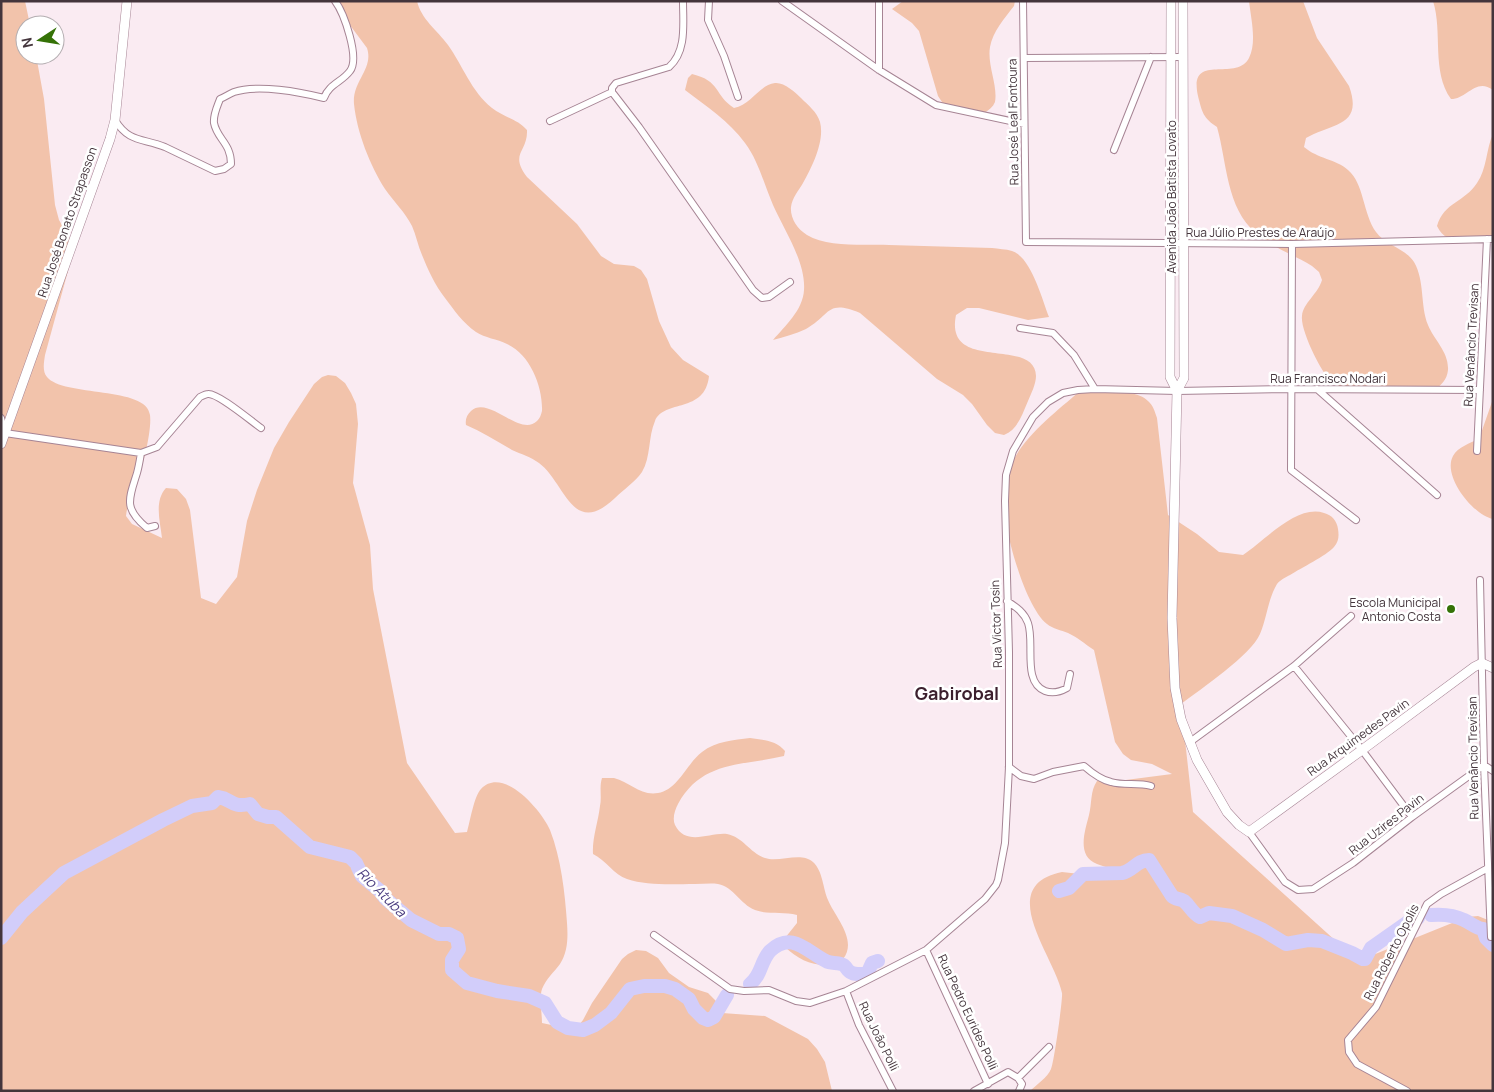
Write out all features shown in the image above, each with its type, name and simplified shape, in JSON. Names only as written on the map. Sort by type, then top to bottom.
[{"type":"street","name":"Rua José Bonato Strapasson","points":[[1,444],[110,139],[114,120],[127,1]]},
{"type":"street","points":[[114,120],[122,131],[134,138],[163,146],[215,171],[224,169],[231,164],[231,153],[217,132],[214,122],[215,112],[220,99],[235,92],[255,89],[302,92],[324,98],[331,86],[350,71],[354,64],[353,53],[341,9],[335,1]]},
{"type":"street","points":[[612,92],[612,88],[616,83],[669,68],[675,62],[681,52],[683,1]]},
{"type":"street","points":[[709,1],[708,20],[724,56],[738,97]]},
{"type":"street","points":[[782,1],[879,70],[936,105],[1024,124]]},
{"type":"street","points":[[879,1],[879,70]]},
{"type":"street","name":"Rua José Leal Fontoura","points":[[1023,1],[1026,242]]},
{"type":"street","name":"Avenida João Batista Lovato","points":[[1171,1],[1170,377],[1177,391]]},
{"type":"street","name":"Avenida João Batista Lovato","points":[[1183,1],[1184,378],[1177,391],[1172,618],[1175,688],[1181,719],[1209,783],[1228,812],[1239,825],[1249,832]]},
{"type":"street","points":[[1114,150],[1151,57]]},
{"type":"street","points":[[1024,58],[1183,57]]},
{"type":"street","points":[[550,121],[612,92]]},
{"type":"street","points":[[612,92],[639,127],[753,290],[762,298],[769,297],[790,282]]},
{"type":"street","name":"Rua Júlio Prestes de Araújo","points":[[1026,242],[1292,244],[1490,239]]},
{"type":"street","name":"Rua Venâncio Trevisan","points":[[1477,451],[1490,239]]},
{"type":"street","points":[[1292,244],[1291,470],[1356,520]]},
{"type":"street","points":[[1020,328],[1053,333],[1074,356],[1095,389]]},
{"type":"street","name":"Rua Victor Tosin","points":[[654,935],[730,989],[744,991],[769,990],[783,994],[796,1001],[810,1004],[846,991],[926,950],[985,899],[998,880],[1005,843],[1009,767],[1009,652],[1005,501],[1006,475],[1013,451],[1033,417],[1048,402],[1063,394],[1078,390],[1095,389],[1177,391]]},
{"type":"street","name":"Rua Francisco Nodari","points":[[1177,391],[1292,389],[1480,390]]},
{"type":"street","points":[[1317,389],[1437,496]]},
{"type":"street","points":[[1,418],[6,433],[141,453],[157,447],[200,397],[207,394],[226,402],[261,428]]},
{"type":"street","points":[[141,453],[131,488],[130,508],[147,528],[156,526]]},
{"type":"street","name":"Rua Venâncio Trevisan","points":[[1480,580],[1484,765],[1491,937]]},
{"type":"street","points":[[1007,601],[1021,611],[1028,624],[1032,679],[1038,687],[1046,691],[1058,692],[1067,688],[1070,674]]},
{"type":"street","points":[[1190,742],[1294,666],[1352,616]]},
{"type":"street","points":[[1482,663],[1493,668]]},
{"type":"street","name":"Rua Arquimedes Pavin","points":[[1249,832],[1482,663]]},
{"type":"street","points":[[1294,666],[1362,750],[1412,817]]},
{"type":"street","points":[[1484,765],[1493,771]]},
{"type":"street","name":"Rua Uzires Pavin","points":[[1249,832],[1285,882],[1298,890],[1314,889],[1353,863],[1484,765]]},
{"type":"street","points":[[1009,767],[1021,776],[1034,779],[1062,770],[1084,766],[1094,774],[1112,783],[1150,786]]},
{"type":"street","name":"Rua Roberto Opolis","points":[[1407,1091],[1357,1064],[1349,1052],[1348,1040],[1376,1007],[1427,904],[1488,868]]},
{"type":"street","name":"Rua Pedro Eurides Polli","points":[[926,950],[988,1084]]},
{"type":"street","name":"Rua João Polli","points":[[846,991],[859,1025],[893,1091]]},
{"type":"street","points":[[1018,1078],[1049,1047]]},
{"type":"street","points":[[974,1091],[1008,1072],[1018,1078],[1022,1084],[1019,1091]]},
{"type":"shaded area","points":[[1,1],[25,1],[28,15],[15,15],[15,65],[38,65],[44,99],[55,205],[59,220],[70,239],[72,249],[68,271],[45,355],[44,372],[47,377],[56,383],[120,396],[135,400],[145,406],[150,415],[147,447],[126,516],[132,524],[162,538],[159,512],[160,499],[166,488],[177,489],[186,499],[190,510],[201,598],[216,604],[237,577],[247,521],[257,490],[274,448],[289,422],[314,384],[322,377],[328,375],[336,376],[345,383],[356,404],[358,424],[353,483],[370,545],[373,589],[407,763],[455,833],[467,832],[474,803],[481,789],[490,783],[500,783],[510,786],[530,802],[546,822],[554,841],[564,888],[567,939],[563,959],[542,989],[542,1023],[575,1030],[622,959],[636,950],[646,951],[658,958],[669,973],[689,987],[708,993],[717,1002],[722,1013],[765,1016],[808,1039],[825,1062],[832,1091],[1,1091]]},
{"type":"shaded area","points":[[332,1],[417,1],[422,13],[448,45],[478,94],[492,108],[519,123],[527,130],[527,137],[519,157],[522,169],[527,177],[577,224],[601,256],[614,264],[634,266],[641,270],[647,279],[659,321],[671,347],[683,360],[709,376],[706,388],[700,396],[693,401],[660,414],[653,427],[647,460],[642,472],[629,486],[600,509],[589,512],[579,510],[571,503],[539,463],[466,425],[468,414],[478,408],[487,408],[522,424],[530,425],[537,421],[542,411],[542,402],[534,372],[522,355],[515,349],[503,342],[476,332],[467,325],[445,298],[432,277],[412,226],[385,189],[374,170],[365,148],[358,126],[354,96],[368,62],[367,48]]},
{"type":"shaded area","points":[[903,1],[1015,1],[1014,6],[996,30],[991,41],[989,54],[996,95],[995,102],[989,110],[984,113],[944,105],[938,96],[919,31],[912,23],[892,9]]},
{"type":"shaded area","points":[[1249,1],[1303,1],[1317,38],[1349,86],[1352,109],[1349,117],[1335,126],[1306,138],[1304,147],[1315,154],[1338,163],[1348,170],[1357,183],[1368,217],[1376,232],[1384,240],[1406,253],[1414,262],[1420,277],[1428,325],[1444,352],[1448,364],[1445,379],[1434,391],[1342,388],[1329,380],[1308,342],[1302,323],[1303,311],[1322,280],[1319,272],[1312,266],[1262,238],[1246,223],[1239,211],[1229,184],[1217,127],[1209,121],[1202,110],[1197,82],[1200,75],[1206,71],[1234,68],[1243,65],[1249,58],[1253,38]]},
{"type":"shaded area","points":[[1433,1],[1493,1],[1493,90],[1482,86],[1476,87],[1462,96],[1451,99],[1441,76],[1436,13]]},
{"type":"shaded area","points":[[692,74],[713,84],[723,98],[734,108],[745,103],[764,87],[778,83],[793,90],[815,112],[819,118],[821,129],[817,154],[794,197],[791,207],[795,223],[807,235],[836,244],[1005,249],[1019,255],[1025,261],[1035,279],[1049,317],[1028,320],[979,308],[967,308],[956,315],[956,333],[963,344],[976,350],[1021,358],[1032,364],[1036,376],[1034,386],[1013,429],[1004,435],[995,433],[963,395],[937,379],[860,313],[849,309],[835,308],[806,329],[773,340],[793,317],[803,297],[804,279],[802,268],[750,150],[725,121],[685,90],[688,78]]},
{"type":"shaded area","points":[[1493,134],[1493,235],[1462,241],[1448,238],[1437,226],[1440,218],[1477,183],[1483,172]]},
{"type":"shaded area","points":[[1080,391],[1126,392],[1142,397],[1150,403],[1157,418],[1168,515],[1197,534],[1219,552],[1243,555],[1281,525],[1303,514],[1324,513],[1335,521],[1338,536],[1337,543],[1325,554],[1277,584],[1260,634],[1247,652],[1181,704],[1193,812],[1358,961],[1467,917],[1478,916],[1493,922],[1493,1091],[1030,1091],[1045,1078],[1051,1069],[1062,993],[1034,924],[1030,906],[1032,891],[1042,880],[1062,872],[1124,879],[1118,873],[1090,860],[1084,849],[1084,835],[1095,785],[1097,781],[1107,779],[1118,781],[1172,774],[1152,764],[1131,760],[1123,754],[1115,742],[1094,650],[1071,635],[1049,626],[1040,616],[1026,592],[1020,577],[1008,534],[1006,500],[1008,481],[1014,459],[1035,431]]},
{"type":"shaded area","points":[[1493,399],[1493,519],[1477,510],[1461,494],[1452,474],[1451,464],[1453,456],[1458,450],[1479,439]]},
{"type":"shaded area","points":[[750,738],[769,741],[778,745],[785,751],[784,756],[725,767],[699,779],[678,804],[674,817],[675,825],[680,832],[692,837],[720,834],[733,836],[755,853],[765,858],[802,857],[813,862],[821,875],[826,896],[847,936],[847,952],[843,959],[837,963],[820,965],[809,962],[799,958],[785,947],[785,938],[797,923],[797,915],[755,910],[745,904],[728,888],[718,884],[652,884],[627,879],[593,854],[594,836],[601,803],[602,778],[614,778],[640,791],[658,793],[665,791],[677,782],[697,757],[707,748],[725,742]]},
{"type":"waterway","name":"Rio Atuba","points":[[1,938],[22,912],[64,873],[163,820],[192,806],[212,803],[218,797],[239,805],[250,804],[258,814],[276,817],[310,847],[350,857],[356,863],[362,876],[411,920],[439,934],[449,934],[457,938],[459,949],[452,960],[452,970],[467,983],[497,991],[529,996],[545,1003],[557,1022],[568,1028],[583,1030],[595,1025],[611,1013],[630,989],[644,986],[665,986],[675,989],[689,999],[694,1009],[703,1018],[708,1020],[714,1017],[727,995]]},
{"type":"waterway","name":"Rio Atuba","points":[[1059,891],[1069,888],[1083,874],[1122,873],[1145,860],[1149,860],[1172,896],[1184,901],[1200,917],[1209,913],[1232,916],[1263,930],[1286,944],[1308,940],[1322,941],[1363,959],[1365,959],[1371,948],[1408,922],[1418,918]]},
{"type":"waterway","name":"Rio Atuba","points":[[1431,915],[1456,917],[1483,929],[1486,938],[1493,945]]},
{"type":"waterway","name":"Rio Atuba","points":[[750,984],[757,977],[770,951],[785,942],[806,948],[828,962],[839,963],[855,974],[865,974],[872,963],[878,961]]},
{"type":"place","name":"Escola Municipal Antonio Costa","points":[[1451,609]]},
{"type":"district","name":"Gabirobal","points":[[957,693]]}]
